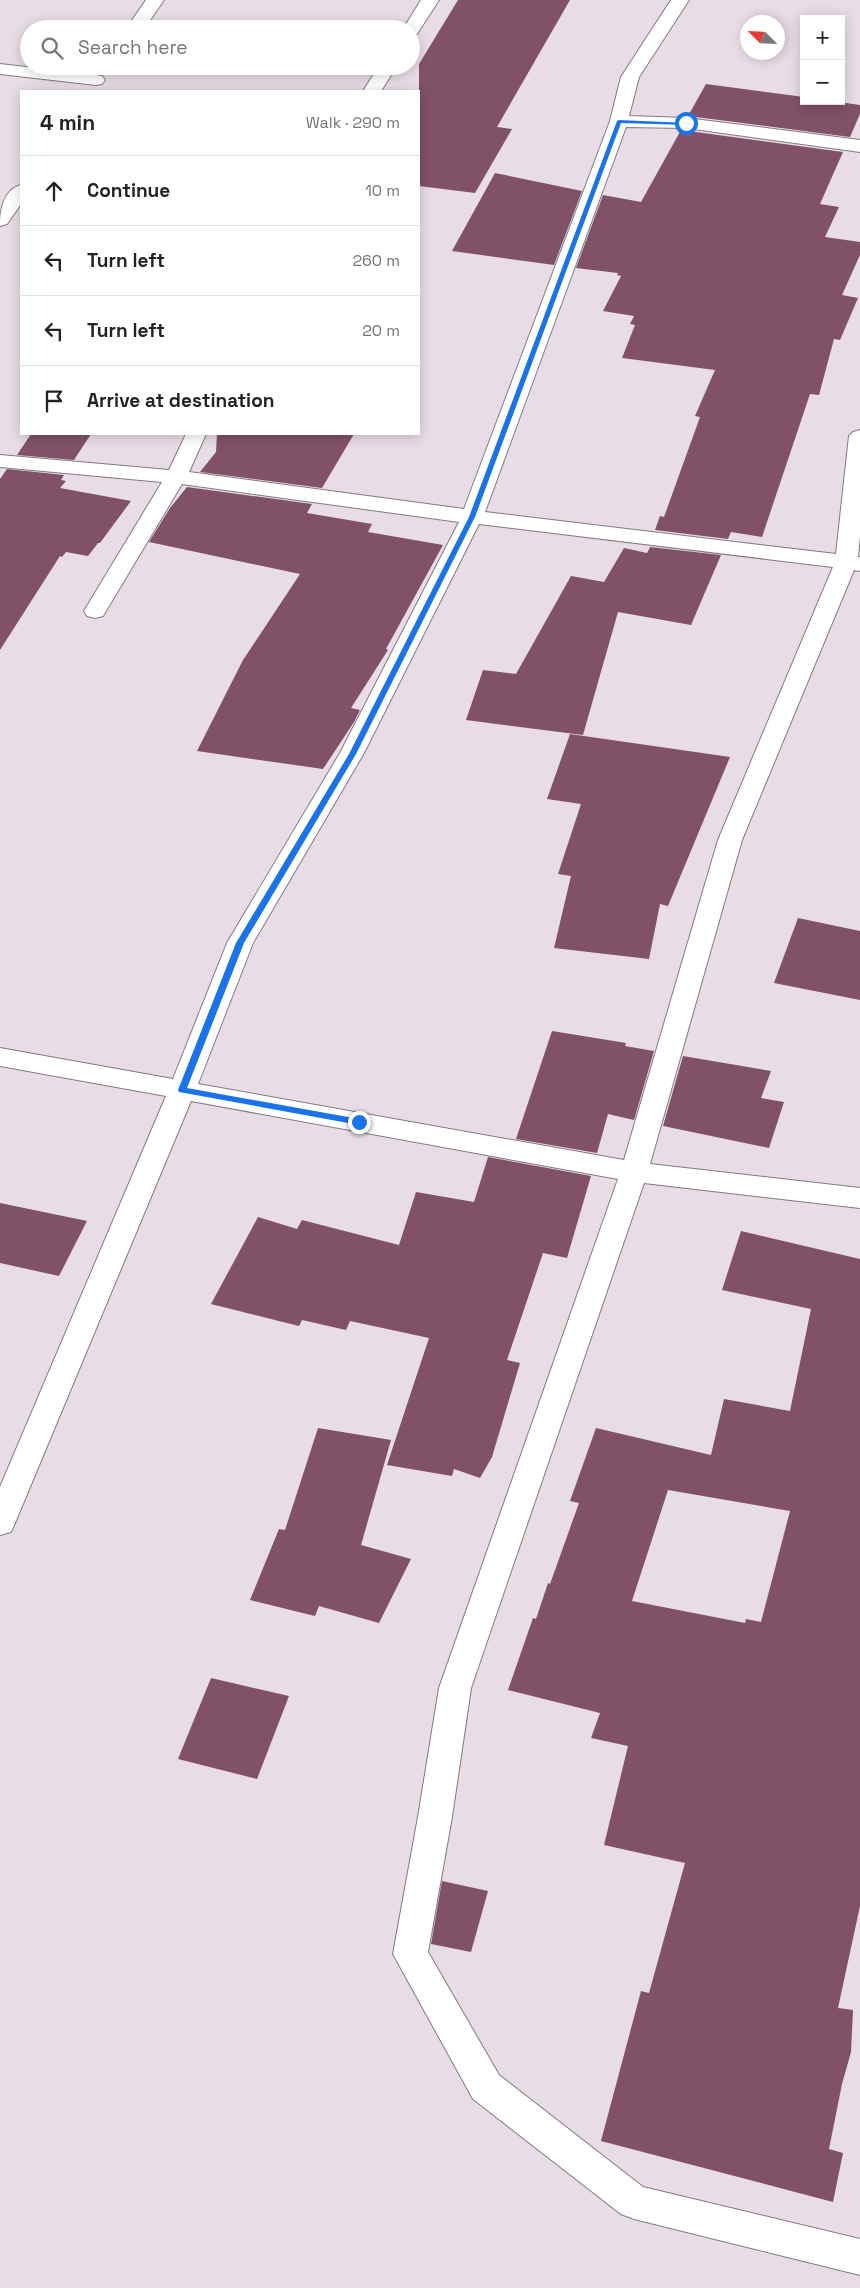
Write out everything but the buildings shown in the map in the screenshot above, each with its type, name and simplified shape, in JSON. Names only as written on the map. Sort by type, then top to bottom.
[{"type":"street","points":[[141,20],[155,0]]},
{"type":"street","points":[[417,20],[430,0]]},
{"type":"street","points":[[0,1523],[182,1090],[240,943],[352,754],[472,517],[619,121],[630,77],[680,0]]},
{"type":"street","points":[[0,69],[20,71]]},
{"type":"street","points":[[53,75],[97,80]]},
{"type":"street","points":[[373,90],[382,75]]},
{"type":"street","points":[[619,121],[686,123],[860,146]]},
{"type":"street","points":[[9,213],[20,193]]},
{"type":"street","points":[[95,611],[176,477],[196,435]]},
{"type":"street","points":[[860,436],[853,564],[730,840],[634,1172],[455,1688],[435,1816],[410,1954],[486,2087],[634,2202],[860,2257]]},
{"type":"street","points":[[0,461],[176,477],[472,517],[853,564]]},
{"type":"street","points":[[0,1057],[634,1172],[860,1198]]},
{"type":"route","points":[[359,1122],[182,1090],[240,943],[352,754],[472,517],[619,121],[686,123]]}]
